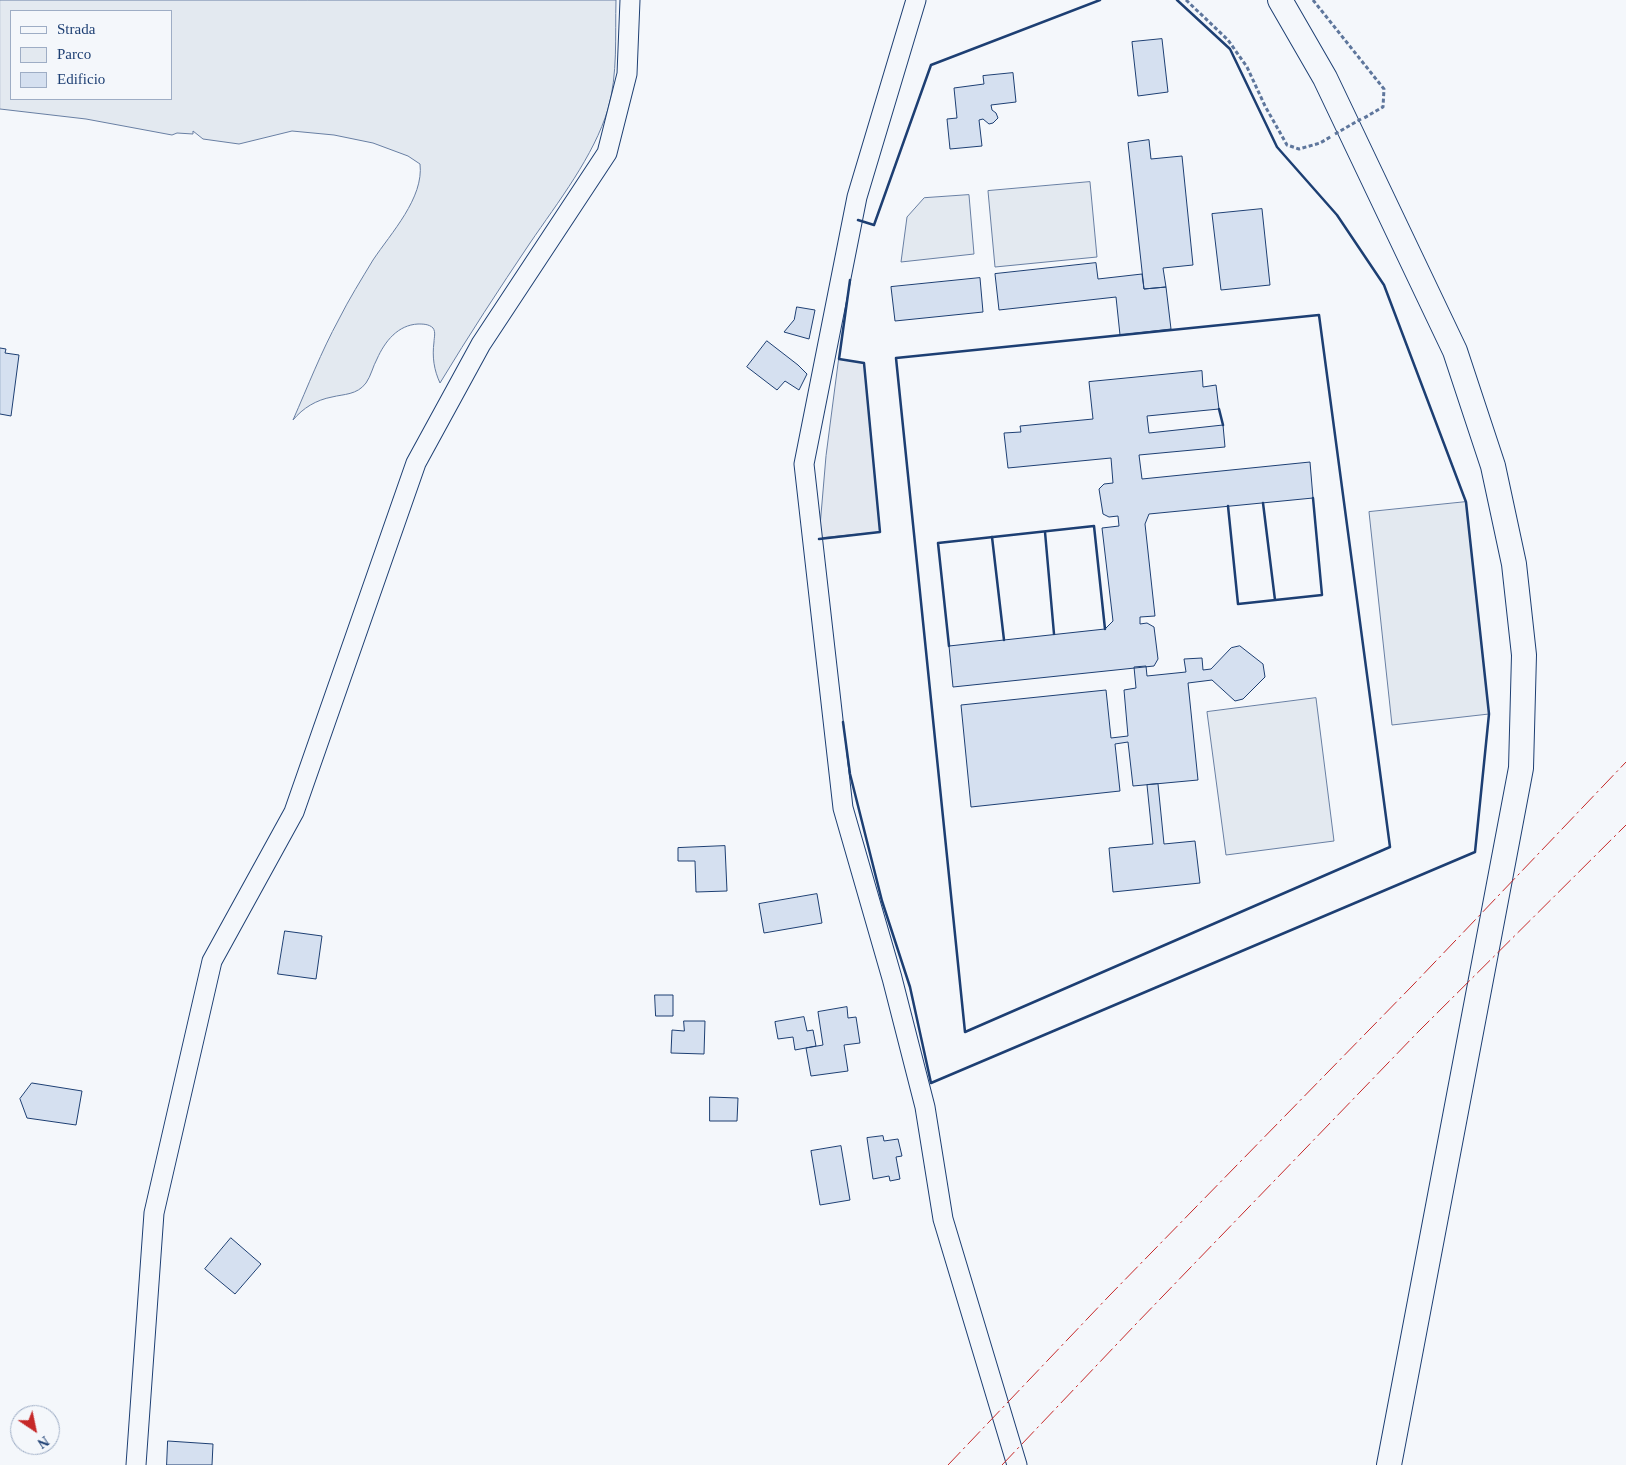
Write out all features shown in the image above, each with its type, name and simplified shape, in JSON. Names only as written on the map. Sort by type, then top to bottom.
[{"type":"main road","points":[[1280,0],[1325,78],[1455,351],[1493,466],[1514,564],[1524,655],[1521,768],[1389,1465]]},
{"type":"street","points":[[136,1465],[154,1213],[212,961],[294,812],[416,464],[481,344],[607,153],[627,74],[630,0]]},
{"type":"street","points":[[916,0],[857,197],[804,464],[844,808],[892,978],[925,1107],[943,1219],[1017,1465]]},
{"type":"path","points":[[1186,0],[1228,40],[1247,68],[1265,106],[1287,145],[1299,149],[1320,142],[1383,107],[1384,89],[1313,0]]},
{"type":"green space","points":[[0,0],[616,0],[613,82],[608,109],[602,127],[585,161],[440,383],[434,363],[434,330],[426,324],[411,325],[404,327],[388,340],[380,352],[368,380],[359,390],[315,402],[293,420],[326,344],[347,304],[373,260],[397,227],[412,202],[420,177],[420,164],[408,156],[373,143],[334,135],[292,131],[239,144],[203,139],[193,131],[193,134],[177,133],[172,135],[86,119],[0,109]]},
{"type":"green space","points":[[1090,182],[1097,257],[995,267],[988,191]]},
{"type":"green space","points":[[969,195],[974,254],[901,262],[907,217],[924,198]]},
{"type":"green space","points":[[1466,502],[1489,714],[1392,725],[1369,512]]},
{"type":"green space","points":[[1316,698],[1334,841],[1226,855],[1207,712]]},
{"type":"shaded area","points":[[839,359],[864,363],[880,532],[819,538],[826,456]]},
{"type":"building","points":[[1162,39],[1168,92],[1138,96],[1132,42]]},
{"type":"building","points":[[1013,73],[1016,102],[991,105],[998,118],[993,123],[989,124],[983,119],[979,120],[982,146],[950,149],[947,119],[957,118],[954,88],[984,84],[983,76]]},
{"type":"building","points":[[1149,140],[1151,159],[1182,156],[1193,265],[1163,268],[1166,287],[1144,289],[1128,143]]},
{"type":"building","points":[[1262,209],[1270,285],[1221,290],[1212,214]]},
{"type":"building","points":[[1096,263],[1098,279],[1142,274],[1144,289],[1166,287],[1171,329],[1120,335],[1116,297],[999,310],[995,274]]},
{"type":"building","points":[[980,278],[983,312],[895,321],[891,287]]},
{"type":"building","points":[[797,307],[815,310],[809,339],[784,332],[794,320]]},
{"type":"building","points":[[767,341],[807,374],[799,390],[785,381],[777,390],[747,367]]},
{"type":"building","points":[[0,348],[6,349],[5,353],[19,355],[11,416],[0,414]]},
{"type":"building","points":[[1202,371],[1203,387],[1216,385],[1219,409],[1147,416],[1149,433],[1223,425],[1225,447],[1139,455],[1142,479],[1310,462],[1313,498],[1149,514],[1145,524],[1155,616],[1140,617],[1140,624],[1147,623],[1154,627],[1158,659],[1154,666],[953,687],[949,646],[1105,629],[1113,621],[1102,528],[1119,526],[1118,516],[1109,517],[1103,514],[1099,489],[1104,484],[1113,483],[1111,458],[1008,468],[1004,433],[1021,432],[1020,426],[1093,419],[1089,382]]},
{"type":"building","points":[[1240,646],[1263,664],[1265,677],[1243,699],[1235,701],[1212,680],[1188,683],[1198,780],[1133,786],[1128,742],[1115,744],[1120,791],[971,807],[961,705],[1106,690],[1111,738],[1128,736],[1124,690],[1136,688],[1134,667],[1146,666],[1147,676],[1186,672],[1184,659],[1202,658],[1203,670],[1211,669],[1231,648]]},
{"type":"building","points":[[1158,784],[1164,844],[1195,841],[1200,883],[1113,892],[1109,848],[1153,844],[1147,785]]},
{"type":"building","points":[[725,846],[727,891],[696,892],[695,861],[678,861],[678,848]]},
{"type":"building","points":[[817,894],[822,923],[764,933],[759,904]]},
{"type":"building","points":[[285,931],[322,936],[316,979],[278,974]]},
{"type":"building","points":[[655,995],[673,995],[673,1016],[656,1016]]},
{"type":"building","points":[[847,1007],[848,1018],[856,1017],[860,1043],[844,1045],[848,1071],[811,1076],[806,1048],[823,1045],[818,1012]]},
{"type":"building","points":[[804,1017],[807,1031],[813,1030],[816,1046],[795,1050],[793,1037],[778,1039],[775,1022]]},
{"type":"building","points":[[684,1021],[705,1021],[704,1054],[671,1053],[672,1030],[684,1031]]},
{"type":"building","points":[[32,1083],[82,1091],[76,1125],[27,1118],[20,1099]]},
{"type":"building","points":[[710,1097],[738,1098],[737,1121],[710,1121]]},
{"type":"building","points":[[883,1136],[884,1141],[898,1139],[902,1156],[896,1157],[900,1179],[890,1181],[889,1176],[873,1179],[867,1138]]},
{"type":"building","points":[[841,1146],[850,1200],[820,1205],[811,1151]]},
{"type":"building","points":[[231,1238],[261,1264],[235,1294],[205,1269]]},
{"type":"building","points":[[168,1441],[213,1444],[212,1465],[167,1465]]},
{"type":"wall","points":[[858,220],[874,225],[931,65],[1100,0]]},
{"type":"wall","points":[[843,722],[850,774],[882,901],[910,987],[931,1083],[1475,852],[1489,714],[1466,502],[1384,285],[1337,215],[1277,147],[1230,49],[1177,0]]},
{"type":"wall","points":[[819,539],[880,532],[864,363],[839,359],[850,280]]},
{"type":"wall","points":[[1319,315],[1390,847],[965,1032],[896,358],[1319,315]]},
{"type":"wall","points":[[1219,409],[1223,425]]},
{"type":"wall","points":[[1228,506],[1238,604],[1322,595],[1313,498]]},
{"type":"wall","points":[[1263,503],[1275,600]]},
{"type":"wall","points":[[949,646],[938,543],[1094,526],[1105,629]]},
{"type":"wall","points":[[1045,532],[1054,634]]},
{"type":"wall","points":[[992,537],[1004,640]]},
{"type":"power","points":[[948,1465],[1626,762]]},
{"type":"power","points":[[1002,1465],[1417,1033],[1626,825]]}]
